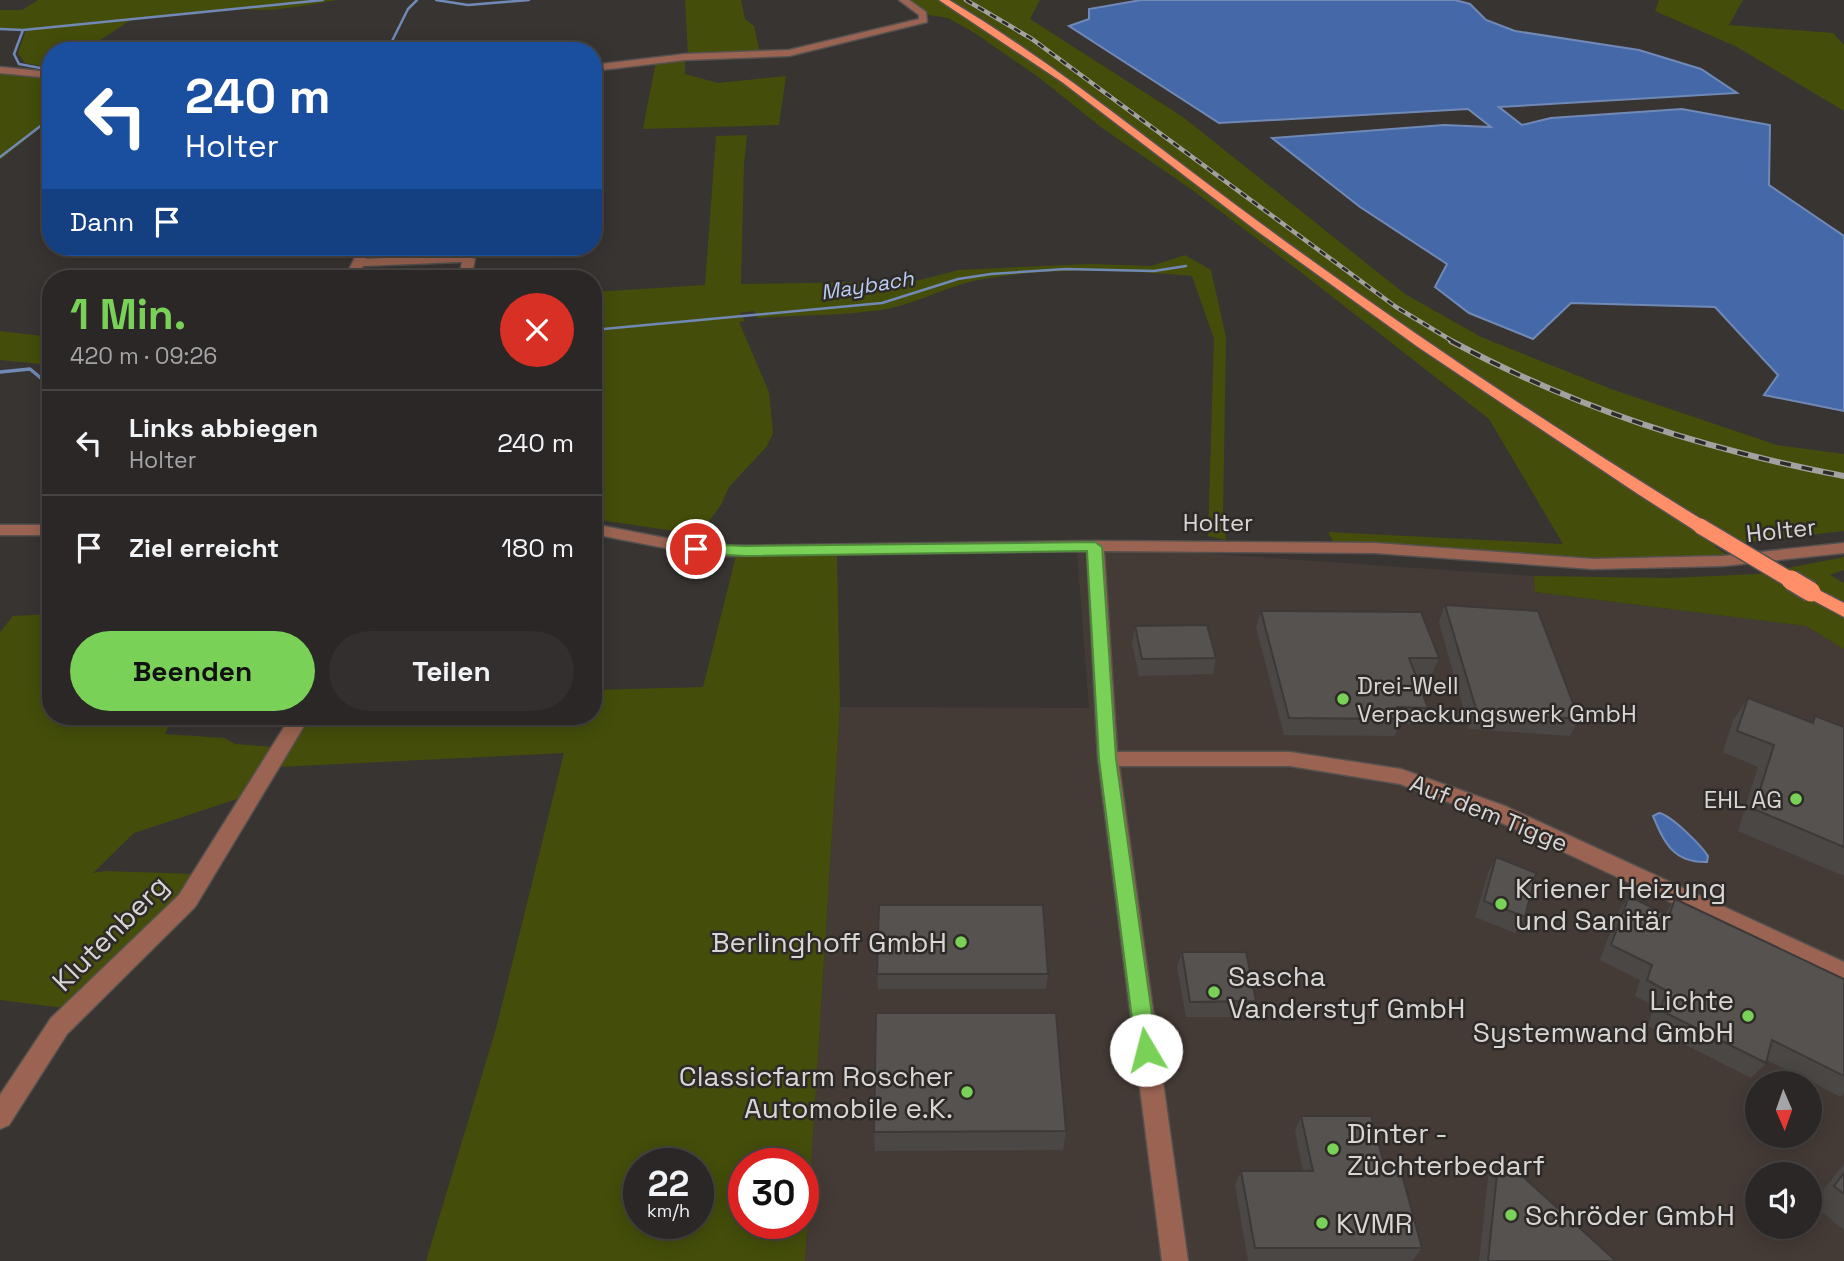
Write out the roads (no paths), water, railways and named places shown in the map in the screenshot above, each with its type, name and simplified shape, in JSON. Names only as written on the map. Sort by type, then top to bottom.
[{"type":"main road","points":[[943,0],[1026,52],[1398,330],[1563,442],[1844,611]]},
{"type":"street","points":[[602,67],[685,57],[789,53],[924,20],[923,14],[903,0]]},
{"type":"street","points":[[0,70],[42,74]]},
{"type":"street","points":[[355,270],[362,256]]},
{"type":"street","points":[[358,263],[460,258],[469,260],[467,270]]},
{"type":"street","points":[[0,530],[42,530]]},
{"type":"street","name":"Holter","points":[[602,531],[696,549],[723,551],[1095,547],[1375,548],[1521,561],[1592,564],[1723,561],[1844,548]]},
{"type":"street","points":[[1095,547],[1108,759],[1175,1261]]},
{"type":"street","name":"Klutenberg","points":[[0,1117],[59,1026],[187,901],[295,725]]},
{"type":"street","name":"Auf dem Tigge","points":[[1108,759],[1290,759],[1401,777],[1498,812],[1844,973]]},
{"type":"water","points":[[1141,0],[1455,0],[1470,4],[1486,20],[1515,31],[1639,50],[1701,69],[1737,93],[1499,107],[1522,125],[1551,118],[1682,109],[1770,125],[1769,185],[1844,236],[1844,411],[1764,395],[1778,375],[1715,307],[1571,303],[1533,339],[1469,313],[1435,287],[1447,264],[1360,207],[1272,138],[1444,125],[1491,127],[1468,109],[1219,123],[1069,26],[1089,19],[1089,9]]},
{"type":"water","points":[[1659,813],[1671,819],[1693,838],[1708,856],[1707,862],[1686,859],[1671,849],[1653,816]]},
{"type":"waterway","points":[[23,30],[323,0]]},
{"type":"waterway","points":[[392,42],[408,9],[417,0]]},
{"type":"waterway","points":[[436,0],[468,5],[529,0]]},
{"type":"waterway","name":"Maybach","points":[[0,29],[23,30]]},
{"type":"waterway","name":"Maybach","points":[[23,30],[14,54],[19,64],[42,68]]},
{"type":"waterway","name":"Maybach","points":[[0,157],[42,125]]},
{"type":"waterway","name":"Maybach","points":[[602,329],[882,303],[958,279],[991,274],[1066,269],[1154,271],[1186,266]]},
{"type":"waterway","name":"Maybach","points":[[0,372],[30,369],[42,379]]},
{"type":"railway","points":[[966,0],[1032,39],[1396,307],[1454,342]]},
{"type":"railway","points":[[1451,341],[1546,387],[1642,424],[1741,453],[1844,476]]},
{"type":"place","name":"Drei-Well Verpackungswerk GmbH","points":[[1343,699]]},
{"type":"place","name":"EHL AG","points":[[1796,799]]},
{"type":"place","name":"Kriener Heizung und Sanitär","points":[[1501,904]]},
{"type":"place","name":"Berlinghoff GmbH","points":[[961,942]]},
{"type":"place","name":"Sascha Vanderstyf GmbH","points":[[1214,992]]},
{"type":"place","name":"Lichte Systemwand GmbH","points":[[1748,1016]]},
{"type":"place","name":"Classicfarm Roscher Automobile e.K.","points":[[967,1092]]},
{"type":"place","name":"Dinter - Züchterbedarf","points":[[1333,1149]]},
{"type":"place","name":"Schröder GmbH","points":[[1511,1215]]},
{"type":"place","name":"KVMR","points":[[1322,1223]]}]
